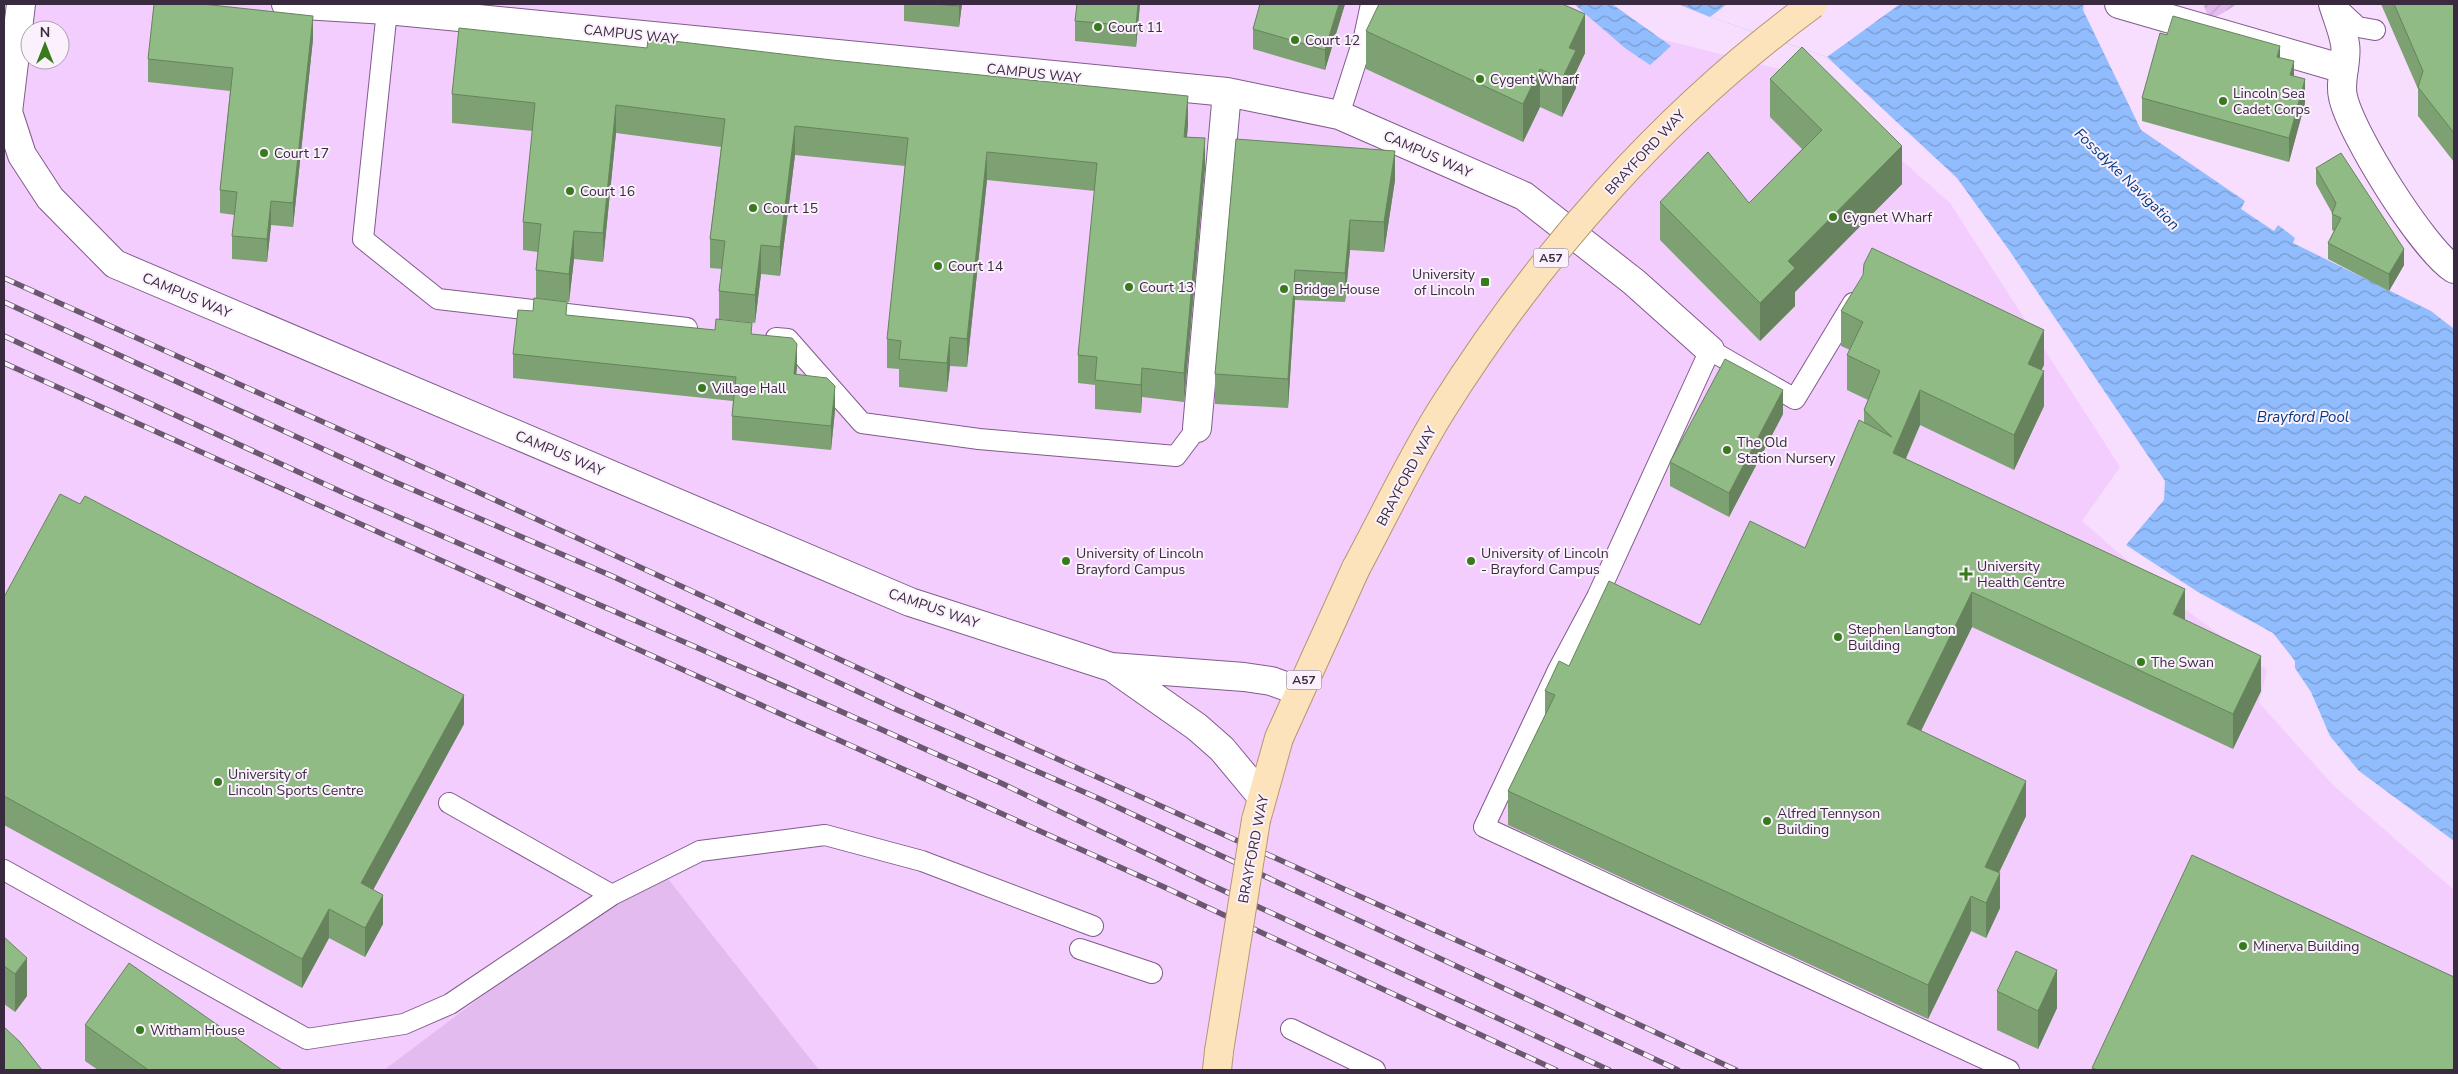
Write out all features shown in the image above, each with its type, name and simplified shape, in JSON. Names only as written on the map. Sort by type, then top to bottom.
[{"type":"main road","name":"BRAYFORD WAY","points":[[1218,1061],[1259,809],[1279,738],[1356,568],[1440,413],[1507,312],[1592,208],[1688,107],[1814,4]]},
{"type":"street","name":"CAMPUS WAY","points":[[21,4],[8,112],[22,155],[50,198],[115,264],[910,602],[1111,667],[1244,677],[1271,681],[1299,691]]},
{"type":"street","name":"CAMPUS WAY","points":[[286,4],[387,10],[1226,92],[1339,116],[1524,196],[1634,282],[1710,350]]},
{"type":"street","points":[[2119,4],[2344,68]]},
{"type":"street","points":[[2333,4],[2345,44],[2343,97],[2354,125],[2384,179],[2416,229],[2441,259],[2454,269]]},
{"type":"street","points":[[1197,428],[1226,92]]},
{"type":"street","points":[[1111,667],[1203,732],[1222,749],[1259,809]]},
{"type":"lane","points":[[1339,116],[1364,37],[1371,4]]},
{"type":"lane","points":[[2333,4],[2358,27],[2375,30]]},
{"type":"lane","points":[[387,10],[363,239],[438,299],[710,330]]},
{"type":"lane","points":[[1853,303],[1795,400],[1710,350],[1597,597],[1558,670],[1484,827],[2009,1070]]},
{"type":"lane","points":[[758,336],[788,339],[862,423],[979,438],[1176,456],[1197,428]]},
{"type":"lane","points":[[449,802],[612,894]]},
{"type":"lane","points":[[4,870],[307,1039],[404,1024],[450,1004],[612,894],[700,851],[825,835],[922,862],[1093,926]]},
{"type":"lane","points":[[1080,949],[1152,973]]},
{"type":"lane","points":[[1291,1029],[1374,1070]]},
{"type":"shaded area","name":"University of Lincoln - Brayford Campus","points":[[4,4],[1566,4],[1626,30],[1806,76],[1950,203],[2120,467],[2082,521],[2174,601],[2267,670],[2259,703],[2334,786],[2454,890],[2454,1070],[4,1070]]},
{"type":"shaded area","points":[[2203,4],[2238,4],[2214,18],[2208,16]]},
{"type":"shaded area","points":[[657,865],[819,1070],[384,1070]]},
{"type":"water","points":[[1574,4],[1612,4],[1671,46],[1650,65],[1625,48]]},
{"type":"water","name":"Brayford Pool","points":[[1678,4],[2084,4],[2083,10],[2141,130],[2245,201],[2241,209],[2274,231],[2278,225],[2295,238],[2293,243],[2431,311],[2454,329],[2454,841],[2359,771],[2330,736],[2311,692],[2295,668],[2295,661],[2273,633],[2198,592],[2126,545],[2164,500],[2165,481],[2009,250],[1957,178],[1827,57],[1710,17]]},
{"type":"pier","points":[[1727,4],[1900,4],[1827,57],[1710,17]]},
{"type":"building","name":"Court 17","points":[[154,4],[202,4],[313,16],[293,203],[271,201],[267,239],[232,236],[237,192],[220,190],[233,68],[148,59]]},
{"type":"building","points":[[933,4],[960,4],[959,6]]},
{"type":"building","points":[[1077,4],[1138,4],[1136,26],[1075,21]]},
{"type":"building","points":[[1260,4],[1339,4],[1325,50],[1253,29]]},
{"type":"building","points":[[1379,4],[1562,4],[1585,14],[1569,48],[1576,50],[1562,79],[1540,69],[1523,104],[1366,31]]},
{"type":"building","points":[[2394,4],[2454,4],[2454,133],[2418,87],[2423,71]]},
{"type":"building","name":"Lincoln Sea Cadet Corps","points":[[2173,16],[2280,46],[2277,57],[2294,61],[2290,75],[2305,79],[2289,138],[2142,98],[2160,33],[2167,35]]},
{"type":"building","points":[[459,28],[647,48],[648,38],[832,60],[1188,96],[1184,137],[1205,138],[1184,373],[1142,368],[1141,385],[1095,380],[1097,357],[1078,355],[1097,163],[987,152],[967,339],[950,337],[947,363],[899,359],[901,341],[887,339],[908,138],[795,126],[780,247],[761,245],[755,295],[719,291],[725,241],[710,239],[725,119],[616,105],[603,233],[574,231],[569,274],[536,270],[541,224],[523,222],[535,103],[452,94]]},
{"type":"building","points":[[1802,47],[1902,146],[1788,261],[1795,268],[1760,303],[1660,202],[1708,152],[1749,203],[1822,130],[1770,79]]},
{"type":"building","name":"Bridge House","points":[[1236,139],[1395,151],[1384,222],[1350,220],[1345,273],[1295,270],[1288,379],[1215,374]]},
{"type":"building","points":[[2341,153],[2404,249],[2389,274],[2328,243],[2341,218],[2332,214],[2336,203],[2316,168]]},
{"type":"building","points":[[1872,248],[2044,330],[2028,364],[2044,371],[2014,435],[1920,390],[1893,453],[2185,589],[2173,614],[2261,656],[2233,714],[1972,592],[1907,724],[2026,781],[1985,867],[2000,873],[1986,903],[1971,896],[1928,985],[1508,791],[1555,695],[1545,691],[1559,661],[1569,666],[1609,581],[1700,625],[1750,521],[1805,548],[1859,420],[1892,437],[1864,410],[1880,371],[1847,355],[1863,322],[1841,311],[1863,275],[1864,264]]},
{"type":"building","points":[[534,298],[567,302],[566,315],[715,330],[716,319],[752,323],[751,334],[792,338],[797,344],[794,374],[827,378],[835,386],[831,426],[732,416],[736,377],[513,354],[518,310],[533,311]]},
{"type":"building","name":"The Old Station Nursery","points":[[1725,359],[1783,390],[1729,493],[1670,462]]},
{"type":"building","name":"University of Lincoln Sports Centre","points":[[60,494],[80,504],[85,496],[464,695],[361,883],[383,895],[365,928],[329,909],[302,959],[4,796],[4,597]]},
{"type":"building","name":"Minerva Building","points":[[2192,855],[2454,977],[2454,1070],[2098,1070],[2092,1068]]},
{"type":"building","points":[[4,937],[27,958],[15,974],[4,966]]},
{"type":"building","points":[[2016,951],[2057,970],[2038,1011],[1997,991]]},
{"type":"building","points":[[129,963],[282,1070],[145,1070],[147,1069],[85,1025]]},
{"type":"building","points":[[4,1027],[20,1042],[42,1070],[4,1070]]},
{"type":"railway","points":[[4,278],[467,487],[910,692],[1533,975],[1736,1070]]},
{"type":"railway","points":[[4,302],[386,478],[612,576],[895,709],[1100,799],[1678,1070]]},
{"type":"railway","points":[[4,336],[344,493],[1001,783],[1205,882],[1609,1070]]},
{"type":"railway","points":[[4,363],[1164,887],[1556,1070]]},
{"type":"place","name":"Court 11","points":[[1098,27]]},
{"type":"place","name":"Court 12","points":[[1295,40]]},
{"type":"place","name":"Cygent Wharf","points":[[1480,79]]},
{"type":"place","name":"Lincoln Sea Cadet Corps","points":[[2223,101]]},
{"type":"place","name":"Court 17","points":[[264,153]]},
{"type":"place","name":"Court 16","points":[[570,191]]},
{"type":"place","name":"Court 15","points":[[753,208]]},
{"type":"place","name":"Cygnet Wharf","points":[[1833,217]]},
{"type":"place","name":"Court 14","points":[[938,266]]},
{"type":"place","name":"University of Lincoln","points":[[1485,282]]},
{"type":"place","name":"Court 13","points":[[1129,287]]},
{"type":"place","name":"Bridge House","points":[[1284,289]]},
{"type":"place","name":"Village Hall","points":[[702,388]]},
{"type":"place","name":"The Old Station Nursery","points":[[1727,450]]},
{"type":"place","name":"University of Lincoln Brayford Campus","points":[[1066,561]]},
{"type":"place","name":"University of Lincoln - Brayford Campus","points":[[1471,561]]},
{"type":"place","name":"University Health Centre","points":[[1966,574]]},
{"type":"place","name":"Stephen Langton Building","points":[[1838,637]]},
{"type":"place","name":"The Swan","points":[[2141,662]]},
{"type":"place","name":"University of Lincoln Sports Centre","points":[[218,782]]},
{"type":"place","name":"Alfred Tennyson Building","points":[[1767,821]]},
{"type":"place","name":"Minerva Building","points":[[2243,946]]},
{"type":"place","name":"Witham House","points":[[140,1030]]},
{"type":"water label","name":"Fossdyke Navigation","points":[[2127,179]]}]
